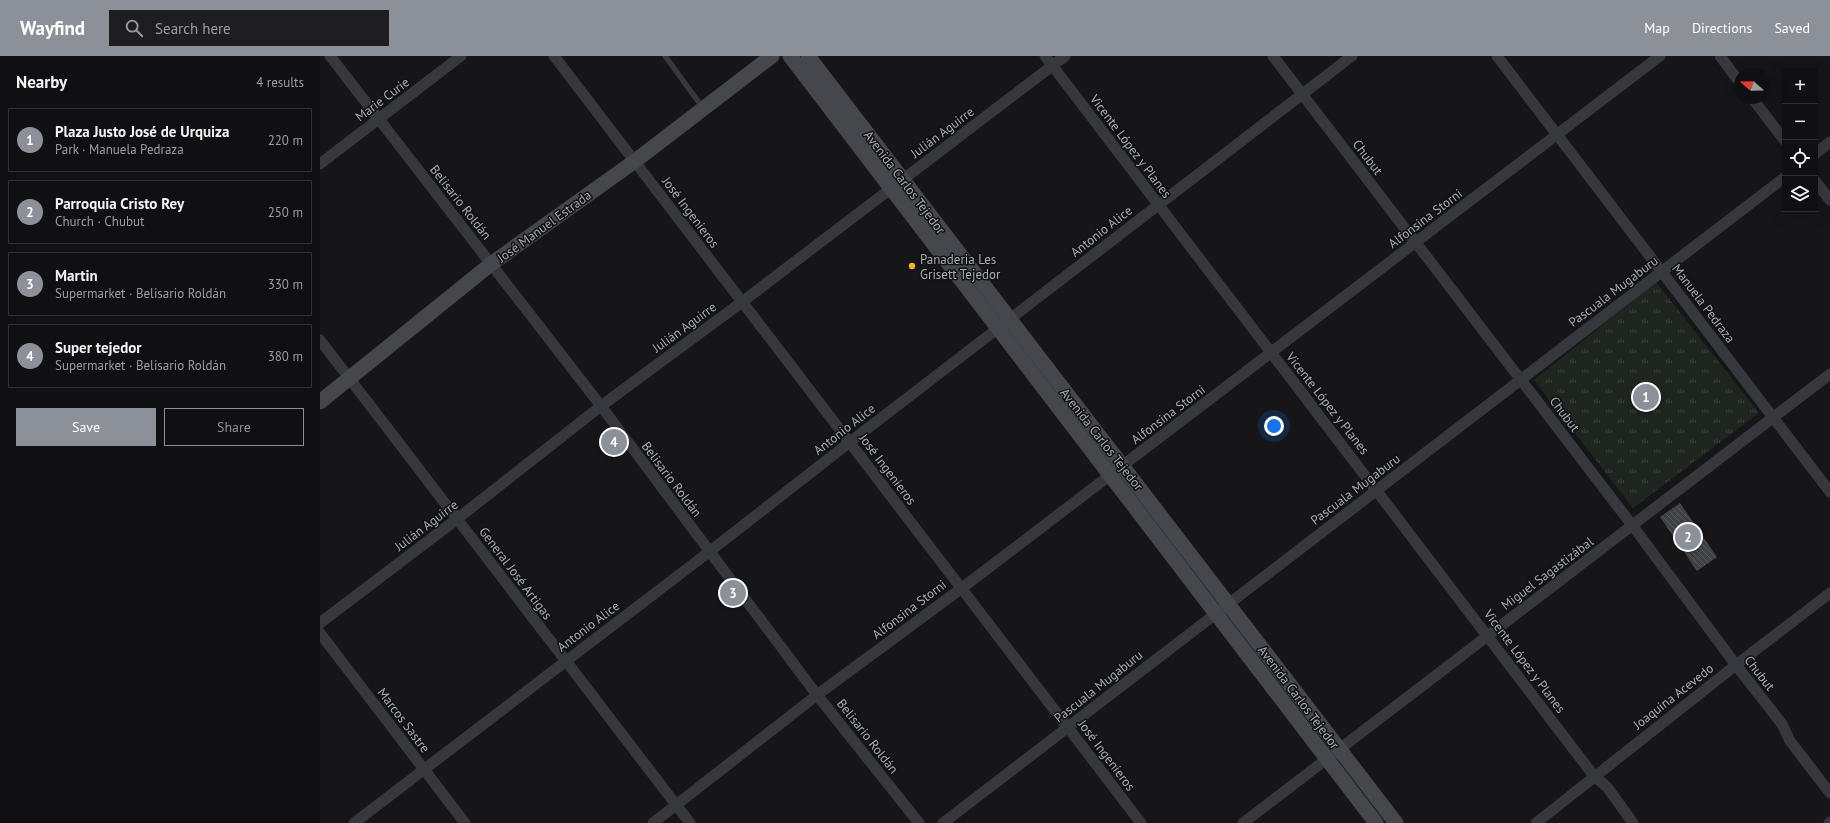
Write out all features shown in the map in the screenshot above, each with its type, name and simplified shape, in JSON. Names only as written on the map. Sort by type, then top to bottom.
[{"type":"main road","name":"José Manuel Estrada","points":[[320,402],[491,264],[635,161],[772,56]]},
{"type":"main road","name":"Avenida Carlos Tejedor","points":[[790,56],[897,184],[1004,323],[1122,466],[1396,823]]},
{"type":"main road","name":"Avenida Carlos Tejedor","points":[[808,56],[897,184]]},
{"type":"main road","name":"Avenida Carlos Tejedor","points":[[1004,323],[1110,475],[1376,823]]},
{"type":"street","name":"Belisario Roldán","points":[[330,56],[601,406],[817,695],[919,823]]},
{"type":"street","name":"Marie Curie","points":[[320,164],[461,56]]},
{"type":"street","name":"José Ingenieros","points":[[554,56],[1141,823]]},
{"type":"street","name":"Vicente López y Planes","points":[[1045,56],[1594,776],[1607,787],[1633,823]]},
{"type":"street","name":"Julián Aguirre","points":[[320,624],[601,406],[742,302],[1065,56]]},
{"type":"street","name":"Chubut","points":[[1273,56],[1632,525],[1736,665],[1782,724],[1790,741],[1830,793]]},
{"type":"street","name":"Antonio Alice","points":[[354,823],[565,660],[709,552],[1352,56]]},
{"type":"street","name":"Manuela Pedraza","points":[[1497,56],[1830,492]]},
{"type":"street","name":"Alfonsina Storni","points":[[653,823],[817,695],[962,588],[1660,56]]},
{"type":"street","points":[[1720,56],[1734,75]]},
{"type":"street","points":[[1757,104],[1784,140]]},
{"type":"street","points":[[1818,152],[1830,142]]},
{"type":"street","name":"Pascuala Mugaburu","points":[[943,823],[1782,179]]},
{"type":"street","points":[[1818,184],[1830,200]]},
{"type":"street","name":"General José Artigas","points":[[320,340],[690,823]]},
{"type":"street","name":"Miguel Sagastizábal","points":[[1243,823],[1830,374]]},
{"type":"street","name":"Joaquina Acevedo","points":[[1536,823],[1594,776],[1830,593]]},
{"type":"street","name":"Marcos Sastre","points":[[320,634],[465,823]]},
{"type":"lane","points":[[665,56],[703,108]]},
{"type":"green space","points":[[1656,282],[1759,413],[1633,508],[1534,380]]},
{"type":"building","points":[[1680,503],[1717,557],[1697,571],[1660,517]]},
{"type":"place","name":"Panaderia Les Grisett Tejedor","points":[[912,266]]},
{"type":"place","name":"Plaza Justo José de Urquiza","points":[[1646,397]]},
{"type":"place","name":"Super tejedor","points":[[614,442]]},
{"type":"place","name":"Parroquia Cristo Rey","points":[[1688,537]]},
{"type":"place","name":"Martin","points":[[733,593]]}]
